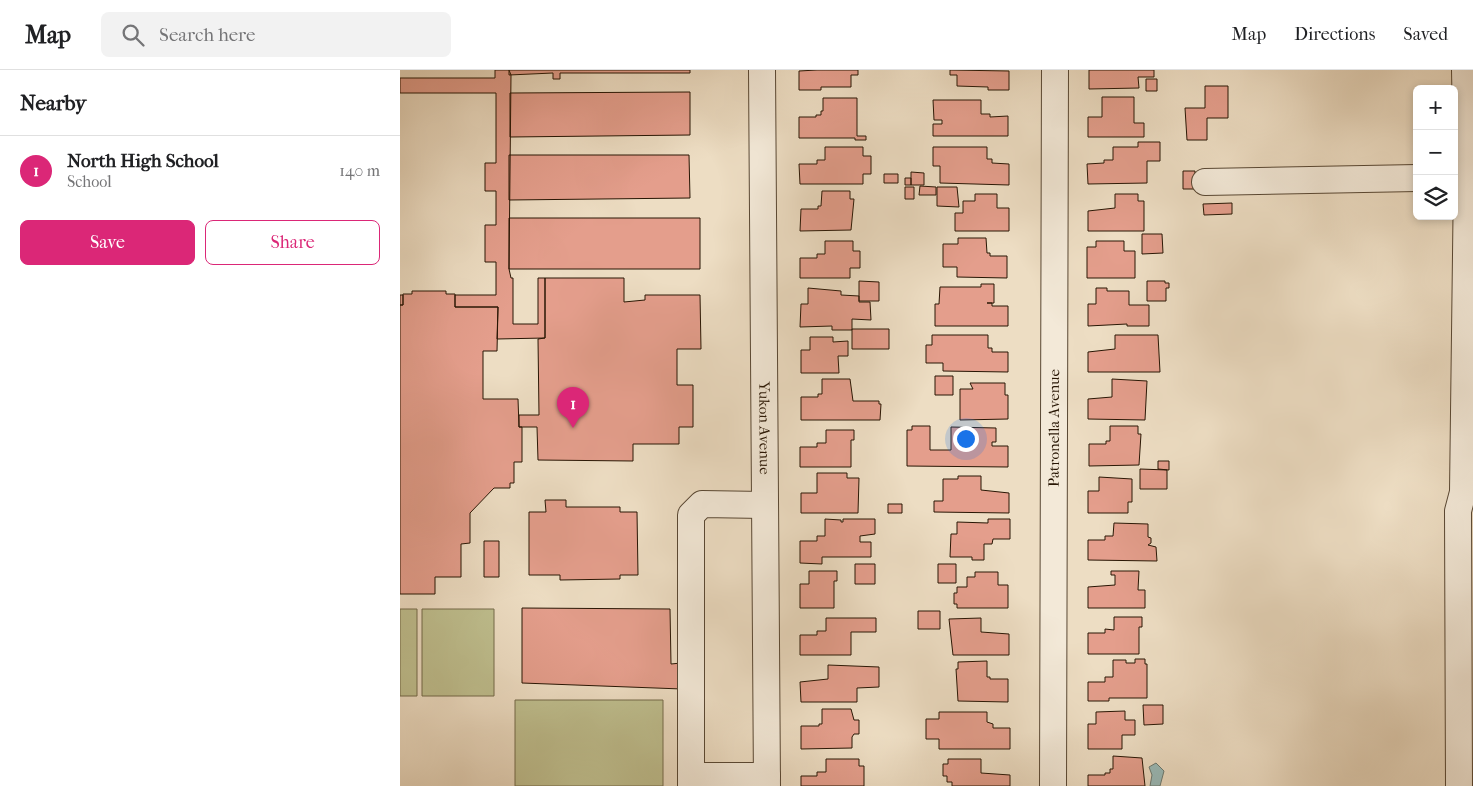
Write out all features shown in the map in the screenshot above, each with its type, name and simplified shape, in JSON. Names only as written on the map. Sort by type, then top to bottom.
[{"type":"street","name":"Yukon Avenue","points":[[762,70],[767,781]]},
{"type":"street","name":"Patronella Avenue","points":[[1053,786],[1055,70]]},
{"type":"street","points":[[1459,786],[1458,511],[1463,492],[1465,70]]},
{"type":"street","points":[[1206,182],[1413,178]]},
{"type":"street","points":[[765,505],[702,504],[691,515],[691,781],[767,781]]},
{"type":"green space","points":[[400,609],[417,609],[417,696],[400,696]]},
{"type":"green space","points":[[422,609],[494,609],[494,696],[422,696]]},
{"type":"green space","points":[[515,700],[663,700],[663,786],[515,786]]},
{"type":"water","points":[[1156,763],[1164,771],[1160,786],[1150,786],[1152,775],[1149,767]]},
{"type":"building","points":[[495,70],[509,70],[511,75],[509,269],[511,278],[513,278],[513,324],[538,324],[538,278],[545,278],[545,338],[497,339],[498,307],[455,307],[455,295],[496,295],[496,262],[485,262],[485,225],[496,225],[496,191],[485,191],[485,163],[496,163],[496,93],[400,93],[400,78],[495,78]]},
{"type":"building","points":[[509,70],[690,70],[690,73],[560,73],[560,79],[553,79],[553,73],[509,75]]},
{"type":"building","points":[[858,70],[858,75],[851,75],[851,87],[821,87],[821,90],[799,90],[799,71]]},
{"type":"building","points":[[950,70],[1009,71],[1009,90],[988,90],[988,87],[957,86],[957,75],[950,75]]},
{"type":"building","points":[[1089,70],[1154,70],[1154,77],[1138,77],[1139,88],[1089,89]]},
{"type":"building","points":[[1146,79],[1157,79],[1157,91],[1146,91]]},
{"type":"building","points":[[1205,86],[1228,86],[1228,118],[1207,118],[1207,140],[1187,140],[1185,108],[1205,108]]},
{"type":"building","points":[[690,92],[690,135],[510,137],[510,93]]},
{"type":"building","points":[[1102,97],[1134,97],[1134,123],[1144,123],[1144,137],[1088,137],[1088,117],[1102,117]]},
{"type":"building","points":[[823,98],[857,98],[857,136],[866,136],[866,140],[855,140],[855,138],[799,138],[799,117],[816,117],[816,115],[821,115],[821,111],[823,111]]},
{"type":"building","points":[[933,100],[981,100],[981,114],[990,114],[990,117],[1008,116],[1008,136],[933,136],[933,124],[942,124],[942,120],[934,120]]},
{"type":"building","points":[[1138,142],[1160,142],[1160,161],[1147,161],[1147,183],[1088,184],[1087,164],[1104,163],[1104,160],[1113,160],[1113,147],[1138,147]]},
{"type":"building","points":[[825,147],[863,147],[863,156],[871,156],[871,174],[863,174],[863,184],[800,184],[799,164],[817,164],[817,160],[825,160]]},
{"type":"building","points":[[933,147],[987,147],[987,159],[992,159],[992,163],[1009,164],[1009,185],[940,183],[940,166],[933,166]]},
{"type":"building","points":[[509,155],[689,155],[690,198],[509,200]]},
{"type":"building","points":[[1183,171],[1195,171],[1195,189],[1183,189]]},
{"type":"building","points":[[911,172],[924,173],[924,185],[911,185]]},
{"type":"building","points":[[884,174],[898,174],[898,183],[884,183]]},
{"type":"building","points":[[905,178],[911,178],[911,185],[905,185]]},
{"type":"building","points":[[920,186],[936,187],[936,195],[919,195]]},
{"type":"building","points":[[905,187],[914,187],[914,199],[905,199]]},
{"type":"building","points":[[937,187],[957,187],[959,207],[937,206]]},
{"type":"building","points":[[822,191],[850,191],[850,199],[854,199],[851,230],[800,231],[801,209],[818,209],[818,206],[821,206]]},
{"type":"building","points":[[975,194],[997,194],[997,208],[1009,208],[1009,231],[955,231],[955,213],[963,213],[963,201],[975,201]]},
{"type":"building","points":[[1115,194],[1138,194],[1138,201],[1144,201],[1144,231],[1088,231],[1088,211],[1115,208]]},
{"type":"building","points":[[1232,203],[1232,214],[1204,215],[1203,204]]},
{"type":"building","points":[[509,218],[700,218],[700,269],[509,269]]},
{"type":"building","points":[[1142,234],[1162,234],[1163,253],[1142,254]]},
{"type":"building","points":[[958,238],[986,238],[987,253],[990,253],[990,256],[1007,256],[1007,278],[957,277],[957,267],[943,267],[943,244],[958,244]]},
{"type":"building","points":[[825,241],[853,241],[853,251],[860,251],[860,268],[850,268],[850,278],[800,278],[800,258],[817,258],[817,254],[825,254]]},
{"type":"building","points":[[1096,241],[1124,241],[1124,251],[1135,251],[1135,278],[1087,278],[1087,247],[1096,247]]},
{"type":"building","points":[[545,278],[624,278],[624,302],[645,300],[645,295],[700,295],[701,349],[677,349],[677,385],[693,385],[693,427],[679,427],[679,444],[633,444],[633,461],[538,460],[537,427],[519,427],[519,415],[539,415],[538,339],[545,338]]},
{"type":"building","points":[[859,281],[879,282],[879,301],[859,301]]},
{"type":"building","points":[[1147,281],[1165,281],[1165,283],[1169,283],[1169,288],[1166,288],[1166,301],[1147,301]]},
{"type":"building","points":[[981,284],[994,284],[994,303],[992,303],[992,306],[1008,306],[1008,326],[935,326],[935,304],[939,304],[940,287],[981,287]]},
{"type":"building","points":[[808,288],[841,291],[841,295],[859,296],[859,302],[870,302],[871,320],[852,319],[852,330],[832,330],[832,326],[800,327],[801,304],[808,304]]},
{"type":"building","points":[[1096,288],[1107,288],[1107,291],[1129,291],[1129,305],[1149,305],[1149,326],[1127,326],[1127,324],[1088,326],[1088,304],[1096,304]]},
{"type":"building","points":[[412,291],[446,291],[446,294],[455,294],[455,307],[498,307],[497,351],[483,351],[483,399],[518,399],[519,427],[522,427],[522,462],[514,462],[514,483],[510,483],[510,488],[494,488],[470,513],[470,543],[461,544],[461,577],[435,577],[435,594],[400,594],[400,305],[403,305],[403,294],[412,294]]},
{"type":"building","points":[[400,295],[403,295],[403,305],[400,305]]},
{"type":"building","points":[[852,329],[889,329],[889,349],[852,349]]},
{"type":"building","points":[[932,335],[988,335],[988,348],[992,348],[992,352],[1008,352],[1008,372],[943,371],[943,363],[926,363],[926,345],[932,345]]},
{"type":"building","points":[[1115,335],[1158,335],[1160,372],[1088,372],[1088,352],[1115,349]]},
{"type":"building","points":[[810,337],[833,337],[833,342],[848,341],[848,356],[838,356],[839,373],[801,373],[801,350],[810,350]]},
{"type":"building","points":[[935,376],[953,376],[953,395],[935,395]]},
{"type":"building","points":[[822,379],[850,379],[853,401],[879,401],[879,404],[881,404],[880,420],[801,420],[801,397],[818,397],[818,394],[822,394]]},
{"type":"building","points":[[1112,379],[1147,381],[1145,420],[1088,419],[1088,399],[1112,397]]},
{"type":"building","points":[[970,383],[1005,383],[1005,395],[1008,395],[1008,419],[960,420],[960,389],[973,389]]},
{"type":"building","points":[[912,426],[930,426],[930,450],[951,450],[951,427],[996,428],[996,442],[992,442],[992,446],[1008,446],[1008,467],[907,466],[907,430],[912,430]]},
{"type":"building","points":[[1110,426],[1138,426],[1138,434],[1141,434],[1139,465],[1089,466],[1089,444],[1106,444],[1106,441],[1110,441]]},
{"type":"building","points":[[826,430],[854,430],[854,440],[851,440],[851,467],[800,467],[800,447],[817,447],[817,443],[826,443]]},
{"type":"building","points":[[1158,461],[1169,461],[1169,470],[1158,469]]},
{"type":"building","points":[[1140,469],[1167,470],[1167,489],[1140,489]]},
{"type":"building","points":[[817,473],[847,473],[847,478],[859,478],[858,513],[801,513],[801,493],[817,493]]},
{"type":"building","points":[[958,476],[981,476],[981,490],[1009,493],[1009,513],[934,512],[934,501],[943,501],[943,479],[958,479]]},
{"type":"building","points":[[1099,477],[1132,479],[1132,502],[1128,502],[1128,513],[1088,513],[1088,491],[1099,491]]},
{"type":"building","points":[[545,500],[566,500],[566,507],[620,507],[620,512],[637,512],[638,575],[620,575],[620,579],[560,580],[560,575],[529,575],[529,512],[546,512]]},
{"type":"building","points":[[888,504],[902,504],[902,513],[888,513]]},
{"type":"building","points":[[825,519],[841,520],[843,522],[843,519],[875,519],[875,534],[860,536],[860,542],[871,542],[871,557],[822,557],[822,564],[800,563],[800,541],[817,541],[817,536],[825,536]]},
{"type":"building","points":[[988,519],[1010,519],[1010,539],[993,539],[992,544],[984,544],[984,560],[972,560],[972,557],[950,557],[951,534],[957,534],[957,522],[988,523]]},
{"type":"building","points":[[1114,523],[1148,524],[1148,537],[1151,538],[1151,543],[1148,545],[1156,547],[1157,561],[1088,560],[1088,540],[1105,540],[1105,536],[1113,536]]},
{"type":"building","points":[[484,541],[499,541],[499,577],[484,577]]},
{"type":"building","points":[[855,564],[875,564],[875,584],[855,584]]},
{"type":"building","points":[[938,564],[956,564],[956,583],[938,583]]},
{"type":"building","points":[[809,571],[837,571],[837,581],[834,581],[834,608],[800,608],[800,584],[809,584]]},
{"type":"building","points":[[1111,571],[1139,571],[1138,590],[1145,590],[1145,608],[1088,608],[1088,587],[1115,585],[1115,575],[1111,575]]},
{"type":"building","points":[[975,572],[998,572],[998,585],[1008,585],[1008,608],[957,608],[957,604],[954,604],[954,593],[957,593],[957,587],[967,587],[967,577],[975,577]]},
{"type":"building","points":[[522,608],[670,609],[671,664],[681,663],[682,689],[522,683]]},
{"type":"building","points":[[918,611],[940,611],[940,629],[918,629]]},
{"type":"building","points":[[1114,617],[1142,617],[1142,627],[1139,627],[1139,654],[1088,654],[1088,633],[1105,633],[1105,629],[1114,630]]},
{"type":"building","points":[[826,618],[876,618],[876,632],[851,632],[851,655],[800,655],[800,635],[817,635],[817,631],[826,631]]},
{"type":"building","points":[[981,618],[981,632],[1009,634],[1009,655],[953,655],[949,619]]},
{"type":"building","points":[[1135,659],[1145,659],[1145,664],[1147,664],[1147,698],[1109,698],[1109,701],[1088,701],[1088,682],[1105,682],[1105,677],[1113,677],[1113,660],[1126,660],[1126,663],[1135,663]]},
{"type":"building","points":[[987,661],[987,677],[990,677],[990,679],[1008,679],[1008,702],[958,701],[956,669],[958,669],[958,662]]},
{"type":"building","points":[[828,665],[879,667],[879,687],[857,688],[857,702],[801,702],[800,682],[828,679]]},
{"type":"building","points":[[1143,705],[1163,705],[1163,724],[1144,725]]},
{"type":"building","points":[[822,709],[851,709],[854,720],[859,720],[859,734],[854,734],[852,737],[852,748],[801,749],[801,726],[819,726],[819,724],[822,724]]},
{"type":"building","points":[[1125,711],[1125,720],[1135,720],[1135,735],[1122,735],[1122,749],[1088,749],[1088,724],[1096,724],[1096,712]]},
{"type":"building","points":[[939,712],[987,712],[987,722],[993,724],[993,728],[1010,728],[1010,749],[939,749],[939,739],[926,739],[926,719],[939,719]]},
{"type":"building","points":[[1113,756],[1142,758],[1145,786],[1088,786],[1088,775],[1105,775],[1105,773],[1110,773],[1110,769],[1113,769]]},
{"type":"building","points":[[826,759],[859,759],[859,766],[864,766],[864,786],[801,786],[801,776],[817,776],[817,772],[826,772]]},
{"type":"building","points":[[948,759],[981,759],[981,773],[1010,775],[1010,786],[952,786],[952,782],[947,782],[947,776],[943,776],[943,764],[948,764]]},
{"type":"place","name":"North High School","points":[[573,428]]}]
